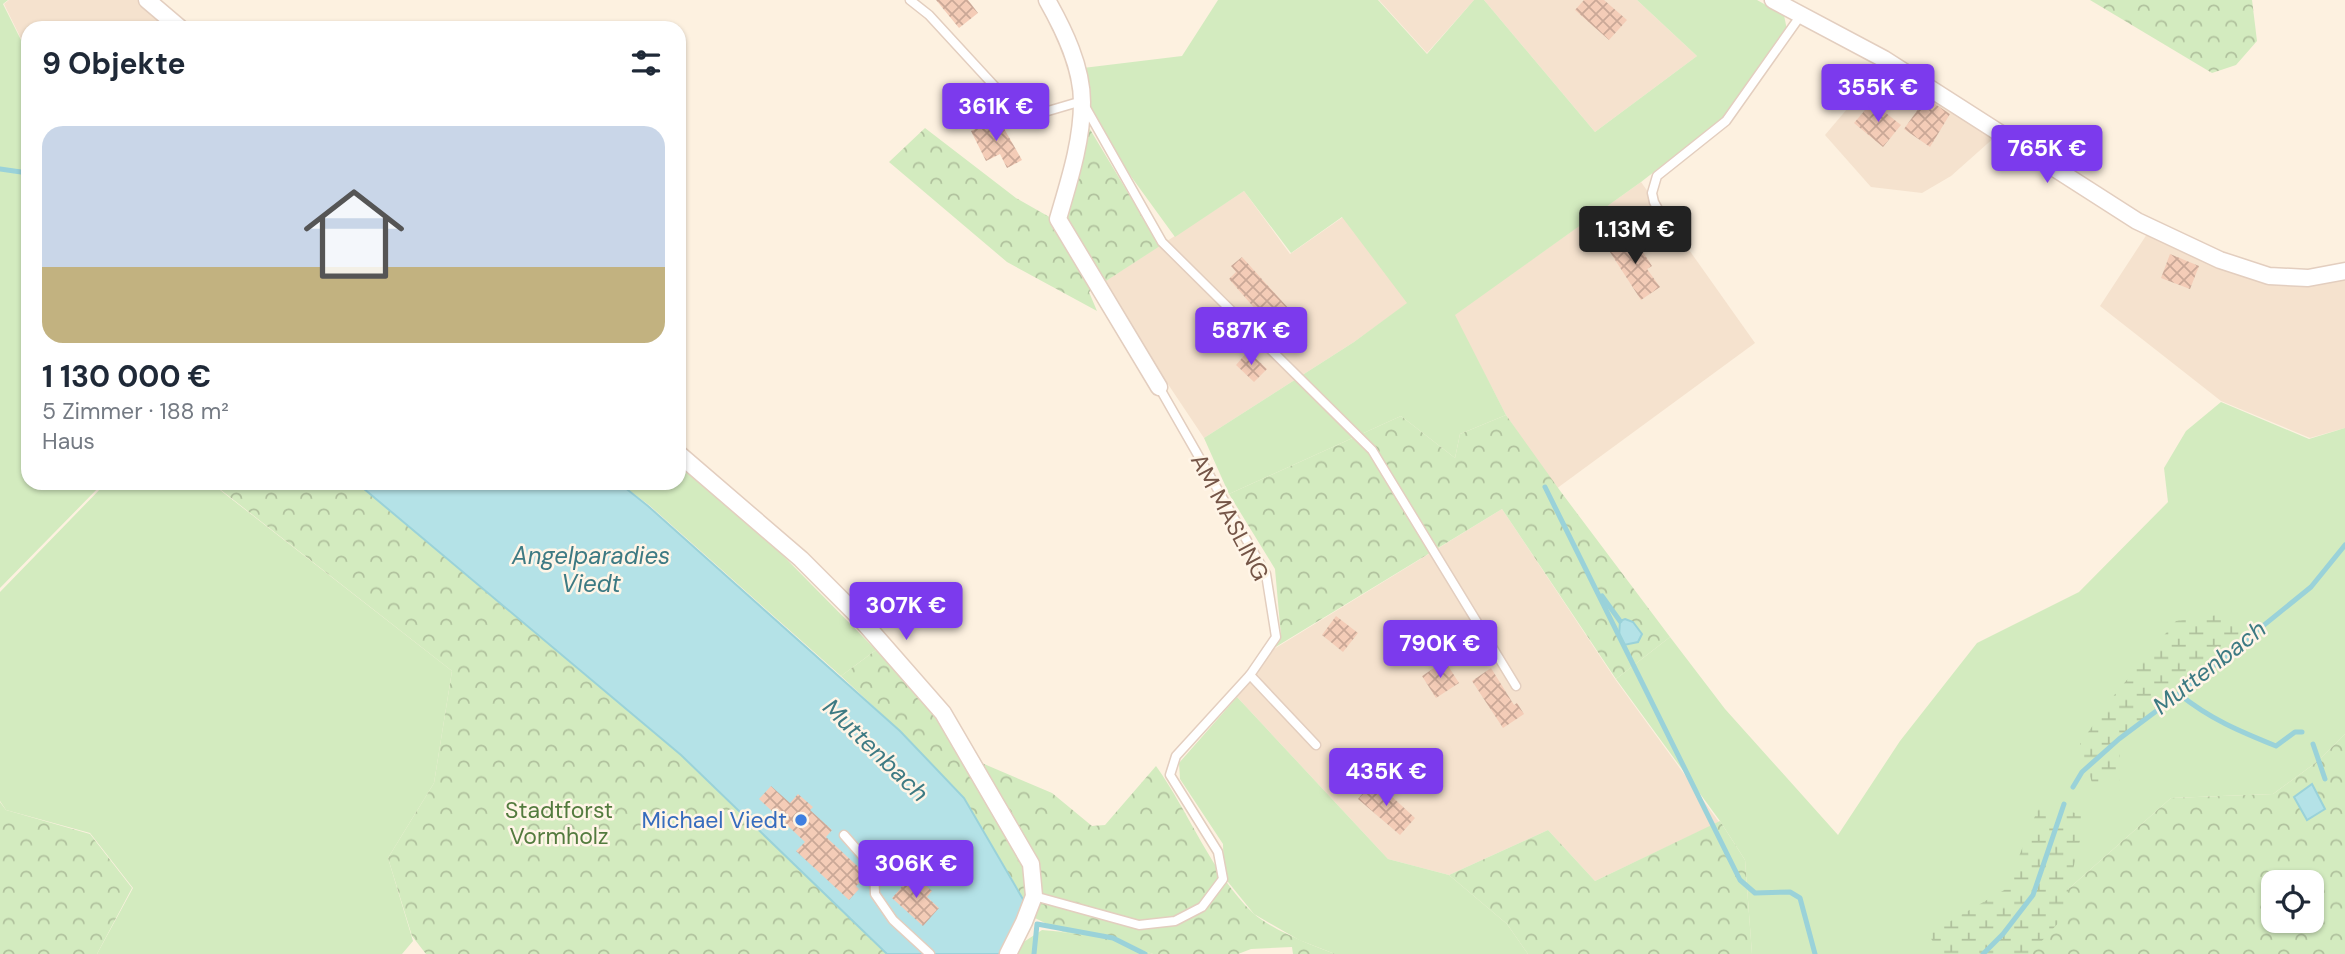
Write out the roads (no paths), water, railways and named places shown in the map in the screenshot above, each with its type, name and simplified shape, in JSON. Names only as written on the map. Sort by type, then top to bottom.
[{"type":"street","points":[[147,0],[172,21]]},
{"type":"street","name":"AM MASLING","points":[[1047,0],[1078,70],[1082,101],[1078,148],[1058,219],[1159,387]]},
{"type":"street","points":[[1773,0],[1884,59],[2148,227],[2220,260],[2269,276],[2308,278],[2345,271]]},
{"type":"street","points":[[686,460],[801,559],[859,617],[943,713],[1031,864],[1034,895],[1008,954]]},
{"type":"lane","points":[[910,0],[929,15],[1020,110],[1048,111],[1082,101],[1163,242],[1372,450],[1516,686]]},
{"type":"lane","points":[[1664,220],[1654,202],[1652,192],[1657,176],[1726,121],[1801,15]]},
{"type":"lane","name":"AM MASLING","points":[[1034,895],[1139,925],[1175,921],[1202,907],[1223,879],[1218,852],[1170,775],[1176,756],[1250,675],[1276,637],[1266,574],[1159,387]]},
{"type":"lane","points":[[1250,675],[1316,745]]},
{"type":"lane","points":[[844,835],[874,869],[875,894],[894,920],[930,954]]},
{"type":"water","name":"Angelparadies Viedt","points":[[365,490],[628,490],[900,731],[964,798],[1034,918],[999,954],[887,954],[681,755]]},
{"type":"water","points":[[1625,619],[1633,622],[1642,634],[1638,642],[1624,645],[1619,637],[1620,621]]},
{"type":"water","points":[[2312,784],[2325,809],[2307,820],[2294,797]]},
{"type":"waterway","name":"Muttenbach","points":[[0,169],[21,172]]},
{"type":"waterway","points":[[1545,487],[1740,880],[1755,893],[1790,892],[1800,898],[1815,954]]},
{"type":"waterway","name":"Muttenbach","points":[[2073,787],[2082,772],[2119,739],[2311,587],[2345,545]]},
{"type":"waterway","points":[[1602,596],[1620,621]]},
{"type":"waterway","points":[[2179,694],[2237,730],[2276,746],[2295,732],[2302,732]]},
{"type":"waterway","points":[[2313,744],[2325,779]]},
{"type":"waterway","name":"Muttenbach","points":[[1983,954],[2003,934],[2033,895],[2064,804]]},
{"type":"waterway","name":"Muttenbach","points":[[1034,954],[1037,924],[1113,938],[1145,954]]},
{"type":"place","name":"Michael Viedt","points":[[801,820]]},
{"type":"park label","name":"Stadtforst Vormholz","points":[[559,823]]}]
